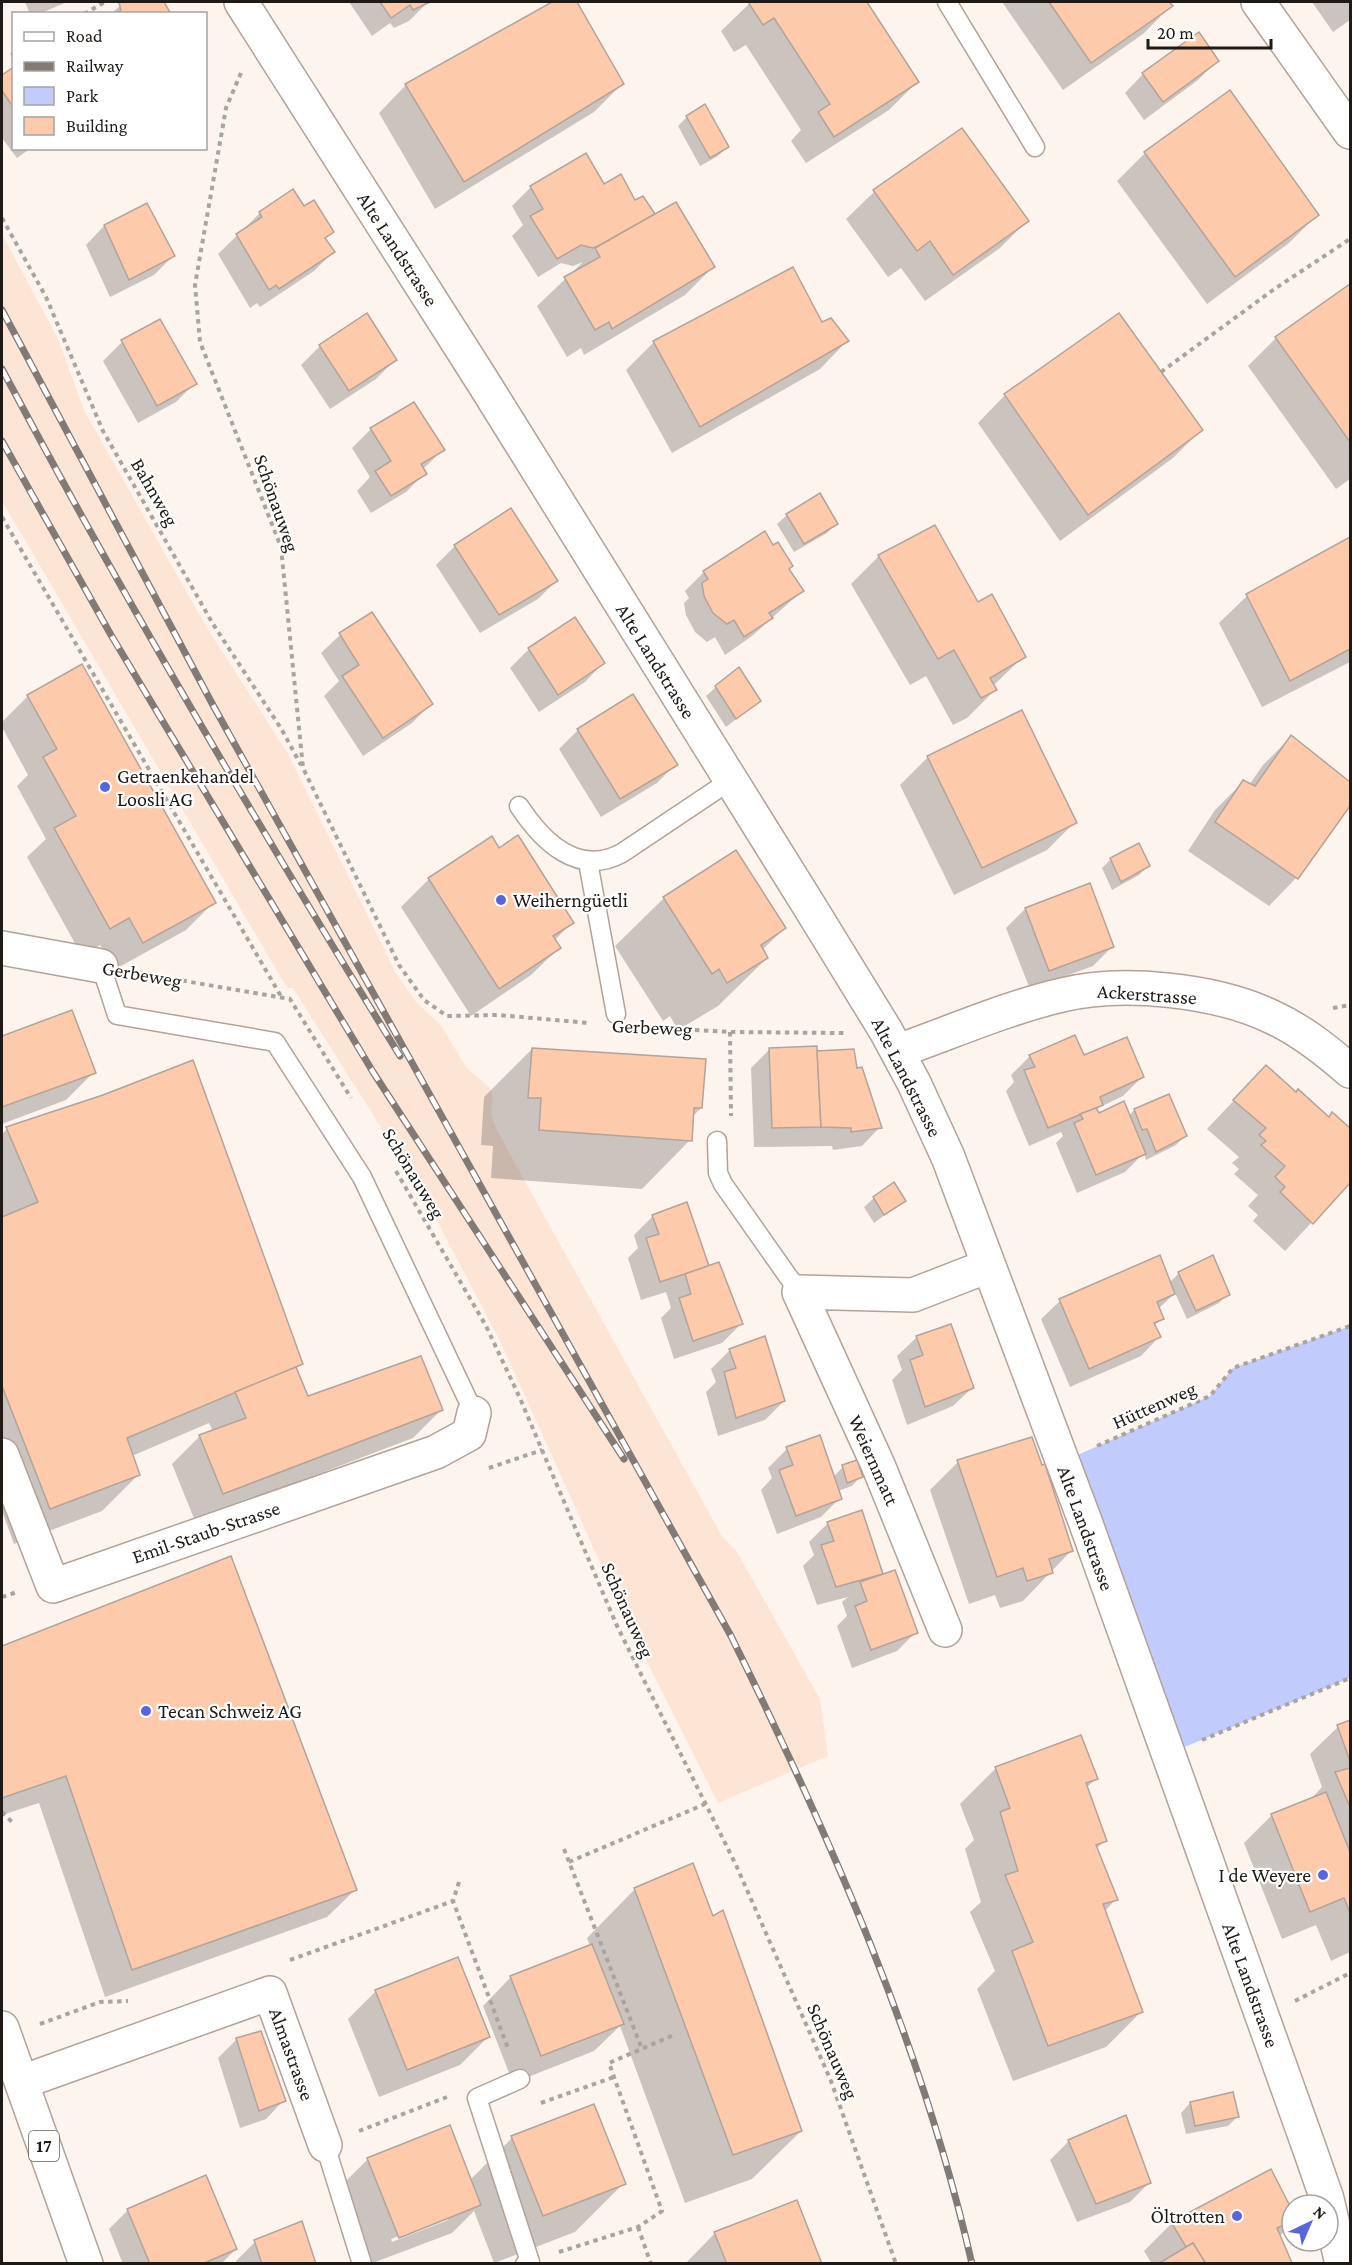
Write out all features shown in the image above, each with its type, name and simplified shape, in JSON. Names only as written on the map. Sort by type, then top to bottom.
[{"type":"street","name":"Alte Landstrasse","points":[[241,2],[483,382],[892,1041],[948,1157],[1062,1462],[1327,2199],[1342,2264]]},
{"type":"street","points":[[1258,2],[1350,132]]},
{"type":"street","name":"Gerbeweg","points":[[2,948],[101,966]]},
{"type":"street","name":"Ackerstrasse","points":[[892,1041],[1063,994],[1110,988],[1140,989],[1213,998],[1271,1016],[1306,1035],[1350,1071]]},
{"type":"street","points":[[799,1292],[913,1295],[988,1266]]},
{"type":"street","name":"Weiernmatt","points":[[799,1292],[878,1466],[945,1630]]},
{"type":"street","name":"Emil-Staub-Strasse","points":[[2,1455],[53,1586],[436,1452],[469,1434],[474,1413]]},
{"type":"street","name":"Almastrasse","points":[[22,2082],[270,1993],[325,2145]]},
{"type":"street","name":"17","points":[[2,2028],[86,2264]]},
{"type":"lane","points":[[947,2],[1035,147]]},
{"type":"lane","points":[[519,806],[547,841],[568,855],[588,862],[602,861],[622,853],[730,780]]},
{"type":"lane","points":[[588,862],[622,1020]]},
{"type":"lane","points":[[101,966],[117,1015],[275,1042],[362,1177],[474,1413]]},
{"type":"lane","name":"Weiernmatt","points":[[717,1141],[718,1173],[723,1184],[799,1292]]},
{"type":"lane","points":[[520,2079],[477,2098],[530,2262],[525,2264]]},
{"type":"lane","name":"Almastrasse","points":[[325,2145],[362,2264]]},
{"type":"path","points":[[88,12],[105,2]]},
{"type":"path","name":"Schönauweg","points":[[272,50],[243,70],[226,108],[195,285],[200,342],[281,547],[303,768],[399,965],[424,1000]]},
{"type":"path","name":"Bahnweg","points":[[2,218],[46,297],[103,431],[213,624],[282,730],[303,768]]},
{"type":"path","points":[[1161,372],[1273,290],[1350,239]]},
{"type":"path","points":[[2,517],[283,999],[290,999],[352,1100]]},
{"type":"path","name":"Gerbeweg","points":[[101,966],[283,999]]},
{"type":"path","name":"Gerbeweg","points":[[424,1000],[447,1016],[498,1014],[596,1024]]},
{"type":"path","name":"Gerbeweg","points":[[622,1020],[730,1032],[892,1041]]},
{"type":"path","name":"Schönauweg","points":[[390,1161],[486,1326],[519,1396],[617,1626],[735,1865],[831,2081],[896,2264]]},
{"type":"path","name":"Hüttenweg","points":[[1062,1462],[1210,1396],[1233,1368],[1350,1326]]},
{"type":"path","points":[[1168,1754],[1350,1678]]},
{"type":"path","points":[[569,1862],[705,1804]]},
{"type":"path","points":[[2,1812],[13,1823]]},
{"type":"path","points":[[564,1849],[642,2049]]},
{"type":"path","points":[[459,1882],[453,1901],[520,2079]]},
{"type":"path","points":[[286,1962],[453,1901]]},
{"type":"path","points":[[1263,2018],[1350,1973]]},
{"type":"path","points":[[568,2250],[638,2227],[662,2211],[609,2063],[676,2034]]},
{"type":"path","points":[[537,2105],[614,2077]]},
{"type":"path","points":[[325,2145],[401,2113],[444,2098]]},
{"type":"path","points":[[638,2227],[651,2264]]},
{"type":"shaded area","points":[[2,234],[57,337],[85,412],[207,628],[287,752],[396,973],[416,1002],[441,1025],[466,1067],[490,1088],[493,1096],[491,1113],[494,1124],[511,1156],[722,1536],[737,1552],[820,1699],[828,1756],[718,1803],[626,1620],[501,1343],[423,1194],[293,988],[287,988],[2,501]]},
{"type":"green space","points":[[1350,1326],[1350,1678],[1168,1754],[1062,1462],[1210,1396],[1233,1368]]},
{"type":"building","points":[[164,2],[170,12],[118,12],[121,10],[119,3]]},
{"type":"building","points":[[380,2],[430,2],[413,10],[410,5],[391,18]]},
{"type":"building","points":[[552,2],[577,2],[624,84],[464,182],[405,84]]},
{"type":"building","points":[[748,2],[867,2],[919,82],[834,137],[818,112],[830,104],[774,18],[763,25]]},
{"type":"building","points":[[1049,2],[1169,2],[1173,6],[1091,63]]},
{"type":"building","points":[[1199,32],[1219,61],[1163,102],[1142,73]]},
{"type":"building","points":[[12,68],[12,105],[2,91],[2,75]]},
{"type":"building","points":[[1230,90],[1319,215],[1235,277],[1144,152]]},
{"type":"building","points":[[705,104],[729,147],[710,158],[686,116]]},
{"type":"building","points":[[962,128],[1029,221],[953,275],[930,241],[917,251],[873,190]]},
{"type":"building","points":[[586,153],[604,184],[621,174],[635,200],[643,196],[655,214],[600,245],[593,248],[581,245],[557,259],[530,216],[543,209],[530,186]]},
{"type":"building","points":[[293,189],[304,206],[314,200],[334,232],[325,238],[335,252],[279,289],[276,285],[269,290],[236,234],[262,217],[259,212]]},
{"type":"building","points":[[676,202],[715,267],[612,329],[609,322],[595,330],[564,277],[600,257],[595,248]]},
{"type":"building","points":[[147,203],[175,256],[129,280],[104,225]]},
{"type":"building","points":[[793,267],[822,322],[831,318],[849,341],[700,427],[653,341]]},
{"type":"building","points":[[1350,284],[1350,442],[1275,337]]},
{"type":"building","points":[[367,313],[397,360],[349,391],[319,345]]},
{"type":"building","points":[[1119,313],[1203,430],[1088,515],[1004,394]]},
{"type":"building","points":[[160,319],[197,384],[157,406],[121,340]]},
{"type":"building","points":[[414,402],[445,450],[421,464],[427,474],[391,496],[375,471],[391,461],[370,428]]},
{"type":"building","points":[[820,493],[838,524],[804,544],[786,514]]},
{"type":"building","points":[[511,508],[558,581],[499,615],[454,545]]},
{"type":"building","points":[[935,525],[978,602],[992,594],[1026,657],[990,678],[997,690],[981,698],[954,650],[938,659],[878,555]]},
{"type":"building","points":[[765,531],[773,545],[778,542],[793,566],[789,569],[804,591],[769,613],[773,618],[744,637],[734,620],[727,624],[713,613],[704,596],[702,583],[708,579],[703,571]]},
{"type":"building","points":[[1350,537],[1350,649],[1290,681],[1246,594]]},
{"type":"building","points":[[372,612],[433,704],[383,738],[342,676],[359,665],[339,633]]},
{"type":"building","points":[[575,617],[605,663],[558,695],[528,648]]},
{"type":"building","name":"Getraenkehandel Loosli AG","points":[[82,664],[216,903],[143,943],[129,918],[110,929],[54,828],[76,816],[43,757],[57,749],[27,695]]},
{"type":"building","points":[[739,667],[761,701],[736,719],[715,686]]},
{"type":"building","points":[[633,694],[678,765],[620,799],[577,729]]},
{"type":"building","points":[[1022,710],[1077,823],[982,868],[927,756]]},
{"type":"building","points":[[1291,735],[1350,782],[1350,806],[1298,879],[1215,822],[1243,780],[1255,786]]},
{"type":"building","name":"Weiherngüetli","points":[[518,835],[574,923],[553,936],[561,948],[499,989],[428,878],[492,836],[499,848]]},
{"type":"building","points":[[1139,843],[1150,866],[1121,882],[1110,858]]},
{"type":"building","points":[[736,850],[786,928],[761,945],[768,958],[727,983],[719,969],[712,974],[663,897]]},
{"type":"building","points":[[1090,883],[1114,947],[1049,971],[1025,908]]},
{"type":"building","points":[[72,1010],[96,1073],[2,1107],[2,1036]]},
{"type":"building","points":[[1075,1035],[1084,1055],[1127,1037],[1144,1077],[1100,1097],[1103,1105],[1048,1128],[1024,1070],[1035,1067],[1029,1055]]},
{"type":"building","points":[[817,1046],[821,1127],[772,1128],[769,1048]]},
{"type":"building","points":[[532,1048],[706,1059],[702,1108],[694,1108],[692,1141],[539,1130],[541,1098],[528,1098]]},
{"type":"building","points":[[854,1049],[857,1068],[862,1067],[882,1128],[851,1132],[851,1128],[821,1127],[817,1051]]},
{"type":"building","points":[[193,1060],[303,1364],[127,1438],[140,1475],[50,1509],[2,1386],[2,1217],[38,1202],[6,1127],[103,1095]]},
{"type":"building","points":[[1266,1065],[1296,1092],[1298,1089],[1329,1117],[1332,1112],[1350,1128],[1350,1183],[1313,1224],[1280,1192],[1285,1187],[1275,1177],[1285,1166],[1261,1145],[1266,1141],[1259,1135],[1266,1128],[1233,1100]]},
{"type":"building","points":[[1169,1094],[1187,1136],[1156,1152],[1147,1129],[1142,1130],[1134,1109]]},
{"type":"building","points":[[1124,1101],[1146,1154],[1096,1175],[1074,1123],[1083,1119],[1080,1114],[1096,1108],[1099,1113]]},
{"type":"building","points":[[894,1182],[906,1201],[884,1215],[873,1197]]},
{"type":"building","points":[[687,1202],[709,1266],[660,1282],[646,1238],[659,1234],[652,1215]]},
{"type":"building","points":[[1160,1255],[1175,1294],[1157,1302],[1164,1319],[1154,1323],[1161,1337],[1089,1369],[1059,1299]]},
{"type":"building","points":[[1213,1255],[1230,1295],[1196,1311],[1178,1272]]},
{"type":"building","points":[[719,1262],[743,1324],[693,1341],[679,1298],[691,1294],[685,1274]]},
{"type":"building","points":[[951,1324],[974,1388],[925,1407],[910,1360],[923,1355],[916,1336]]},
{"type":"building","points":[[765,1336],[785,1401],[736,1418],[724,1372],[736,1368],[729,1349]]},
{"type":"building","points":[[421,1356],[443,1410],[223,1494],[199,1435],[246,1418],[235,1392],[296,1367],[308,1396]]},
{"type":"building","points":[[820,1435],[842,1499],[796,1516],[779,1470],[793,1465],[786,1447]]},
{"type":"building","points":[[1032,1437],[1042,1465],[1045,1464],[1073,1551],[1049,1559],[1053,1573],[1027,1581],[1023,1568],[997,1577],[957,1460]]},
{"type":"building","points":[[857,1460],[863,1477],[847,1483],[842,1465]]},
{"type":"building","points":[[862,1510],[883,1574],[836,1587],[821,1545],[834,1541],[827,1522]]},
{"type":"building","name":"Tecan Schweiz AG","points":[[231,1556],[357,1890],[132,1970],[66,1776],[2,1798],[2,1646]]},
{"type":"building","points":[[895,1570],[918,1633],[871,1650],[855,1606],[867,1601],[860,1582]]},
{"type":"building","points":[[1350,1720],[1350,1761],[1337,1725]]},
{"type":"building","points":[[1081,1735],[1098,1779],[1086,1783],[1107,1841],[1096,1845],[1118,1900],[1103,1904],[1143,2012],[1048,2046],[1012,1951],[1033,1942],[1005,1875],[1018,1871],[1000,1812],[1010,1808],[995,1767]]},
{"type":"building","points":[[1350,1768],[1350,1807],[1335,1772]]},
{"type":"building","name":"I de Weyere","points":[[1326,1792],[1350,1852],[1350,1913],[1344,1898],[1310,1912],[1271,1814]]},
{"type":"building","points":[[693,1863],[713,1916],[723,1910],[802,2131],[733,2155],[634,1888]]},
{"type":"building","points":[[592,1944],[624,2024],[541,2056],[510,1976]]},
{"type":"building","points":[[458,1957],[490,2037],[407,2070],[375,1990]]},
{"type":"building","points":[[261,2031],[286,2101],[259,2111],[236,2038]]},
{"type":"building","points":[[1233,2092],[1239,2117],[1195,2126],[1190,2102]]},
{"type":"building","points":[[594,2104],[626,2184],[543,2216],[511,2136]]},
{"type":"building","points":[[1126,2115],[1151,2183],[1096,2204],[1068,2140]]},
{"type":"building","points":[[450,2125],[481,2205],[399,2238],[367,2158]]},
{"type":"building","name":"Öltrotten","points":[[1271,2169],[1283,2193],[1280,2193],[1280,2227],[1277,2228],[1280,2235],[1280,2253],[1288,2253],[1292,2263],[1206,2264],[1193,2243],[1186,2247],[1171,2222]]},
{"type":"building","points":[[206,2175],[237,2249],[202,2264],[150,2264],[127,2209]]},
{"type":"building","points":[[797,2200],[822,2264],[727,2264],[714,2232]]},
{"type":"building","points":[[302,2221],[316,2264],[262,2264],[254,2240]]},
{"type":"building","points":[[1193,2243],[1206,2264],[1158,2264],[1186,2247]]},
{"type":"railway","points":[[2,310],[214,707],[731,1636],[838,1865],[870,1943],[927,2101],[972,2264]]},
{"type":"railway","points":[[2,369],[195,716],[400,1056]]},
{"type":"railway","points":[[2,441],[111,635],[373,1072],[624,1459]]},
{"type":"place","name":"Getraenkehandel Loosli AG","points":[[105,787]]},
{"type":"place","name":"Weiherngüetli","points":[[501,900]]},
{"type":"place","name":"Tecan Schweiz AG","points":[[146,1711]]},
{"type":"place","name":"I de Weyere","points":[[1323,1875]]},
{"type":"place","name":"Öltrotten","points":[[1237,2216]]}]
